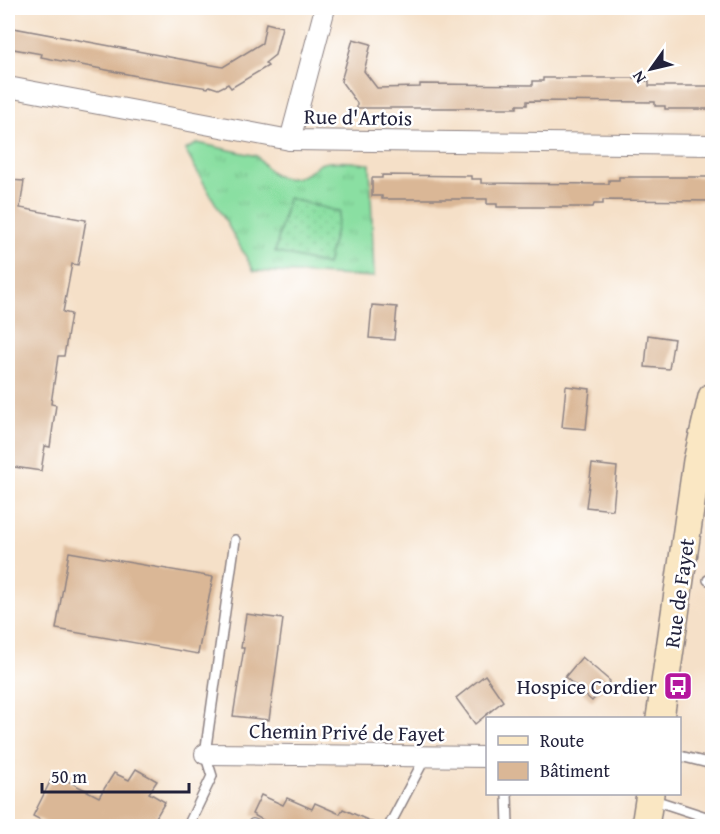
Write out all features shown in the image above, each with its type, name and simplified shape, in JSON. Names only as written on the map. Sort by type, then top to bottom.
[{"type":"main road","name":"Rue de Fayet","points":[[660,717],[698,461],[712,397]]},
{"type":"main road","points":[[645,826],[649,796]]},
{"type":"street","points":[[290,140],[325,8]]},
{"type":"street","name":"Rue d'Artois","points":[[8,87],[290,140],[712,145]]},
{"type":"street","name":"Chemin Privé de Fayet","points":[[205,754],[486,757]]},
{"type":"lane","points":[[188,826],[213,776],[205,754],[235,540]]},
{"type":"lane","points":[[389,826],[426,756]]},
{"type":"lane","points":[[681,756],[712,764]]},
{"type":"lane","points":[[507,795],[508,826]]},
{"type":"lane","points":[[649,796],[712,819]]},
{"type":"green space","points":[[198,143],[257,156],[266,168],[282,178],[296,178],[328,162],[370,164],[374,277],[254,271],[185,150]]},
{"type":"green space","points":[[288,198],[340,212],[327,265],[275,252]]},
{"type":"building","points":[[266,23],[282,27],[275,55],[265,63],[268,66],[231,88],[228,84],[218,89],[137,76],[8,48],[8,27],[223,67],[262,43]]},
{"type":"building","points":[[353,39],[371,44],[364,71],[377,88],[420,87],[420,84],[533,85],[533,81],[543,81],[543,78],[640,78],[639,81],[649,81],[649,86],[712,86],[712,109],[665,109],[665,106],[655,106],[655,102],[527,101],[527,105],[517,105],[517,108],[357,108],[357,103],[341,81]]},
{"type":"building","points":[[382,175],[471,176],[471,179],[481,179],[481,183],[609,184],[609,180],[619,180],[619,177],[712,177],[712,201],[603,200],[603,204],[594,204],[593,207],[497,207],[497,204],[487,204],[487,199],[382,199],[382,196],[372,196],[372,178],[382,178]]},
{"type":"building","points":[[8,180],[24,181],[20,208],[86,220],[78,265],[72,264],[63,312],[71,314],[64,356],[58,356],[51,404],[56,405],[50,447],[45,446],[41,471],[8,466]]},
{"type":"building","points":[[372,305],[397,307],[394,340],[369,338]]},
{"type":"building","points":[[648,335],[674,339],[669,369],[645,367]]},
{"type":"building","points":[[566,386],[590,389],[586,429],[562,427]]},
{"type":"building","points":[[592,464],[617,467],[613,510],[586,507]]},
{"type":"building","points":[[69,552],[213,577],[198,654],[56,629]]},
{"type":"building","points":[[246,614],[283,619],[269,720],[233,716],[244,648],[241,648]]},
{"type":"building","points":[[582,657],[610,681],[592,701],[565,677]]},
{"type":"building","points":[[485,675],[503,701],[475,724],[456,698]]},
{"type":"building","points":[[136,769],[157,781],[149,793],[165,802],[151,826],[52,826],[33,816],[54,774],[99,797],[114,773],[129,780]]},
{"type":"building","points":[[261,795],[283,805],[287,798],[312,809],[315,803],[340,814],[343,809],[381,826],[289,826],[276,821],[273,826],[252,814]]},
{"type":"place","name":"Hospice Cordier","points":[[678,686]]}]
